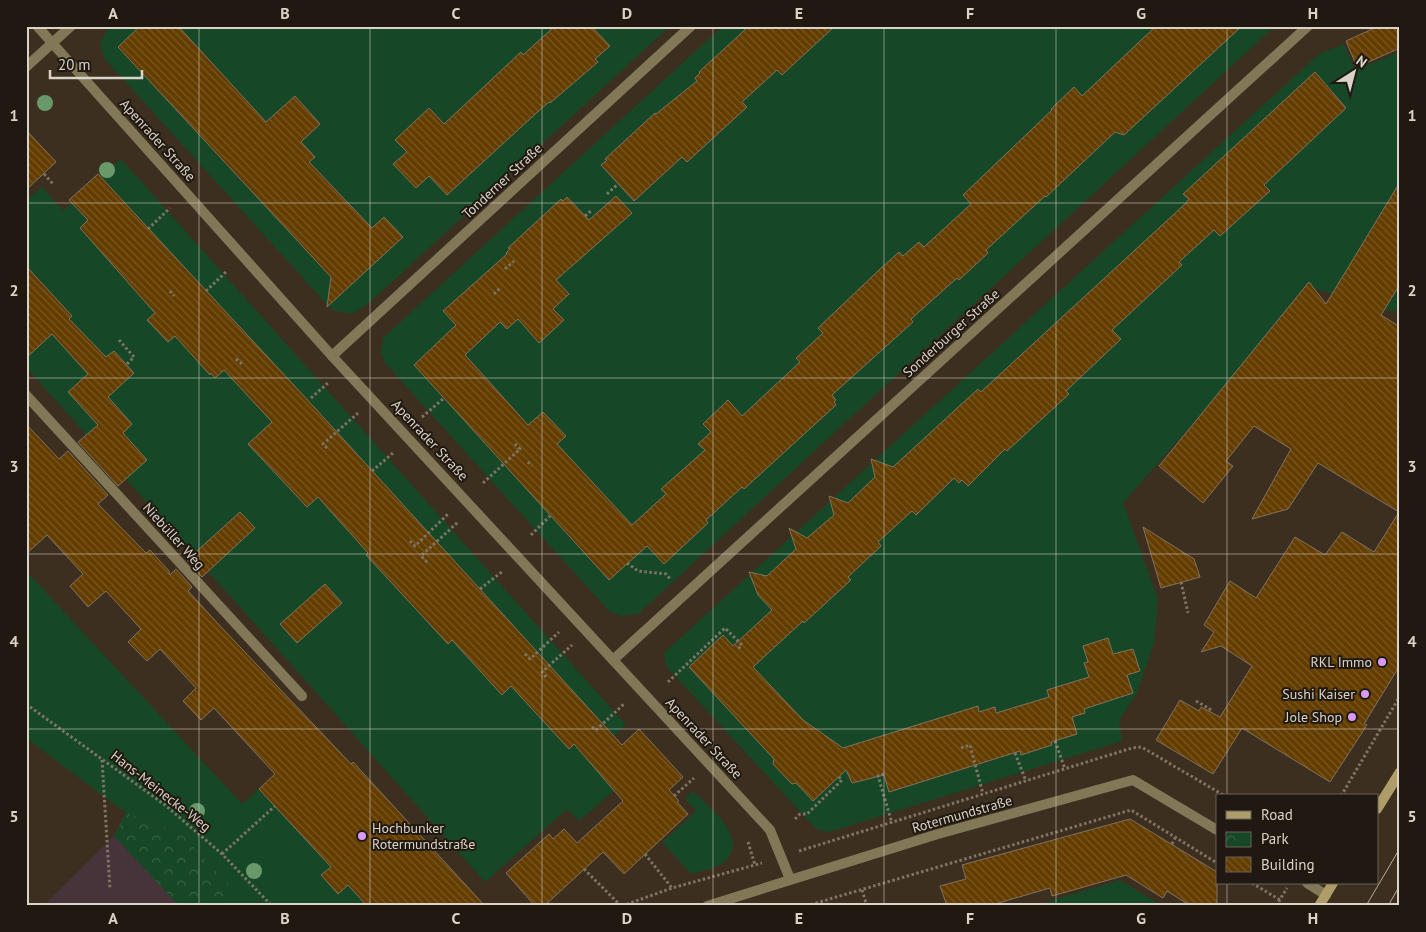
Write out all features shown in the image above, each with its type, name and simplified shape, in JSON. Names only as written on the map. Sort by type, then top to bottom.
[{"type":"main road","points":[[1378,807],[1400,772]]},
{"type":"main road","points":[[1319,906],[1332,884]]},
{"type":"street","name":"Apenrader Straße","points":[[37,26],[332,356],[770,830],[790,880]]},
{"type":"street","points":[[26,67],[71,26]]},
{"type":"street","name":"Tonderner Straße","points":[[332,356],[690,26]]},
{"type":"street","name":"Sonderburger Straße","points":[[613,660],[1308,26]]},
{"type":"street","name":"Niebüller Weg","points":[[26,395],[302,696]]},
{"type":"street","name":"Rotermundstraße","points":[[707,906],[938,834],[1133,780],[1216,829]]},
{"type":"street","points":[[1309,884],[1326,895]]},
{"type":"path","points":[[44,174],[53,184]]},
{"type":"path","points":[[607,194],[618,184]]},
{"type":"path","points":[[148,229],[170,208]]},
{"type":"path","points":[[585,216],[592,210]]},
{"type":"path","points":[[505,269],[514,261]]},
{"type":"path","points":[[206,291],[227,271]]},
{"type":"path","points":[[494,294],[500,288]]},
{"type":"path","points":[[170,291],[174,296]]},
{"type":"path","points":[[118,340],[134,357],[126,364]]},
{"type":"path","points":[[236,359],[242,364]]},
{"type":"path","points":[[311,398],[329,382]]},
{"type":"path","points":[[422,417],[443,398]]},
{"type":"path","points":[[327,448],[323,444],[358,412]]},
{"type":"path","points":[[483,483],[520,449],[516,444]]},
{"type":"path","points":[[372,471],[394,452]]},
{"type":"path","points":[[528,462],[532,466]]},
{"type":"path","points":[[410,541],[415,546],[450,512]]},
{"type":"path","points":[[531,535],[550,516]]},
{"type":"path","points":[[427,562],[421,556],[458,522]]},
{"type":"path","points":[[627,563],[638,571],[666,574],[685,594]]},
{"type":"path","points":[[480,590],[503,570]]},
{"type":"path","points":[[1181,582],[1188,613]]},
{"type":"path","points":[[668,682],[725,628],[742,645],[737,650]]},
{"type":"path","points":[[525,654],[530,659],[560,632]]},
{"type":"path","points":[[546,676],[542,672],[572,645]]},
{"type":"path","points":[[1342,794],[1400,696]]},
{"type":"path","points":[[1196,701],[1210,709],[1208,711]]},
{"type":"path","points":[[592,727],[596,730],[625,702]]},
{"type":"path","name":"Hans-Meinecke-Weg","points":[[26,704],[165,805],[222,854],[272,906]]},
{"type":"path","points":[[1056,741],[1065,770]]},
{"type":"path","points":[[961,748],[970,746],[983,794]]},
{"type":"path","points":[[1015,753],[1026,781]]},
{"type":"path","points":[[102,759],[110,889]]},
{"type":"path","points":[[884,774],[878,776],[892,823]]},
{"type":"path","points":[[795,819],[800,814],[807,814],[842,780],[839,777]]},
{"type":"path","points":[[674,796],[694,778]]},
{"type":"path","points":[[222,854],[274,806]]},
{"type":"path","points":[[806,906],[1131,810],[1216,862]]},
{"type":"path","points":[[1078,826],[1080,832]]},
{"type":"path","points":[[1172,844],[1175,838]]},
{"type":"path","points":[[993,851],[995,856]]},
{"type":"path","points":[[645,854],[672,888]]},
{"type":"path","points":[[584,869],[621,906]]},
{"type":"path","points":[[1254,884],[1280,900]]},
{"type":"path","points":[[1276,906],[1289,884]]},
{"type":"path","points":[[862,890],[867,906]]},
{"type":"shaded area","points":[[126,813],[249,906],[43,906],[114,836]]},
{"type":"green space","points":[[112,26],[670,26],[368,304],[352,314],[332,310],[104,58],[100,44],[106,32]]},
{"type":"green space","points":[[723,26],[1275,26],[638,614],[622,616],[609,611],[385,363],[381,353],[383,338]]},
{"type":"green space","points":[[1344,44],[1355,70],[1400,52],[1400,302],[1395,312],[1312,288],[1123,503],[1158,599],[1154,643],[1136,695],[1119,720],[1122,741],[829,832],[816,829],[666,666],[664,653],[1319,54]]},
{"type":"green space","points":[[121,159],[626,725],[599,750],[626,780],[579,821],[567,809],[485,882],[26,367],[26,201],[42,187],[63,211]]},
{"type":"green space","points":[[26,571],[242,804],[259,789],[331,867],[321,876],[338,894],[348,885],[367,906],[249,906],[181,834],[126,813],[26,738]]},
{"type":"green space","points":[[693,791],[725,824],[733,844],[731,853],[724,862],[713,868],[691,874],[662,842],[696,811],[685,799]]},
{"type":"green space","points":[[126,813],[181,834],[249,906],[179,906],[114,836]]},
{"type":"green space","points":[[1120,880],[1162,906],[1033,906]]},
{"type":"building","points":[[140,26],[178,26],[266,122],[295,96],[320,124],[301,142],[315,157],[309,162],[372,228],[384,217],[403,237],[327,307],[331,277],[118,47]]},
{"type":"building","points":[[555,26],[591,26],[610,46],[595,59],[598,62],[543,107],[447,195],[429,176],[416,188],[393,164],[407,152],[395,140],[429,108],[444,124],[521,52],[523,55]]},
{"type":"building","points":[[749,26],[835,26],[782,75],[777,70],[742,102],[747,107],[687,162],[682,157],[634,201],[601,165],[607,160],[605,159],[655,113],[697,81],[695,78],[699,72]]},
{"type":"building","points":[[1156,26],[1242,26],[1124,135],[1115,132],[986,250],[988,253],[959,280],[957,278],[911,319],[913,322],[832,395],[836,400],[834,402],[836,405],[744,489],[742,487],[706,520],[708,523],[664,564],[647,546],[609,580],[414,365],[456,325],[443,311],[507,254],[510,249],[508,248],[561,199],[563,201],[567,197],[589,220],[616,196],[632,213],[556,280],[569,294],[553,309],[564,320],[539,343],[518,319],[507,329],[500,322],[465,355],[528,425],[543,412],[566,436],[557,444],[632,525],[666,494],[661,489],[705,450],[698,444],[711,432],[703,424],[728,400],[742,416],[800,362],[796,358],[823,333],[818,328],[879,270],[899,252],[903,256],[919,242],[924,247],[971,204],[963,195],[1074,87],[1082,96]]},
{"type":"building","points":[[1379,26],[1400,26],[1400,48],[1357,67],[1346,41]]},
{"type":"building","points":[[1315,72],[1346,108],[1264,185],[1270,191],[1220,236],[1214,230],[1179,262],[1182,265],[1112,330],[1121,339],[1066,391],[1069,394],[1007,451],[1005,449],[968,486],[962,480],[959,483],[954,478],[916,515],[912,511],[878,542],[881,546],[848,577],[851,580],[753,667],[803,720],[843,748],[978,706],[979,712],[995,707],[996,713],[1049,697],[1047,690],[1089,677],[1084,663],[1088,662],[1083,646],[1108,638],[1113,654],[1133,649],[1140,671],[1127,675],[1133,693],[1084,709],[1085,713],[1072,717],[1077,734],[1051,742],[1052,745],[1021,755],[1020,751],[889,792],[884,775],[852,783],[846,770],[813,801],[796,783],[792,784],[773,764],[774,759],[689,667],[723,635],[733,646],[772,610],[758,595],[749,572],[767,576],[796,549],[789,528],[807,538],[834,515],[829,496],[848,503],[875,477],[871,459],[893,467],[978,389],[981,392],[1185,204],[1189,199],[1183,194]]},
{"type":"building","points":[[26,130],[56,162],[26,190]]},
{"type":"building","points":[[98,174],[314,407],[622,745],[639,729],[683,777],[669,790],[688,814],[624,874],[603,852],[544,906],[535,906],[506,873],[549,834],[553,839],[564,829],[577,843],[623,801],[574,744],[569,749],[511,686],[502,695],[452,640],[448,644],[366,555],[368,553],[318,497],[307,507],[248,444],[272,422],[224,370],[215,378],[211,373],[210,375],[175,336],[168,342],[147,320],[155,313],[80,228],[88,220],[69,200]]},
{"type":"building","points":[[1400,182],[1400,284],[1381,315],[1400,327],[1400,665],[1364,724],[1367,725],[1330,782],[1242,728],[1213,774],[1156,740],[1180,700],[1199,711],[1201,707],[1220,717],[1252,666],[1221,646],[1201,652],[1214,632],[1204,625],[1230,581],[1256,598],[1295,537],[1325,555],[1342,532],[1374,552],[1399,512],[1318,463],[1288,509],[1252,519],[1291,449],[1254,426],[1226,461],[1233,466],[1203,503],[1159,466],[1309,282],[1326,304]]},
{"type":"building","points":[[26,266],[72,316],[69,319],[106,357],[114,351],[134,373],[108,397],[132,424],[123,433],[147,460],[118,486],[78,442],[98,425],[68,392],[88,374],[52,334],[26,358]]},
{"type":"building","points":[[26,424],[59,459],[68,451],[108,495],[98,504],[146,553],[150,550],[169,571],[170,575],[176,569],[192,587],[188,591],[351,764],[353,762],[485,906],[367,906],[348,885],[338,894],[321,875],[331,867],[259,789],[275,774],[214,708],[201,720],[183,701],[196,688],[160,649],[147,661],[128,642],[141,629],[106,591],[88,607],[70,586],[83,574],[47,535],[26,554]]},
{"type":"building","points":[[240,512],[255,528],[202,577],[187,560]]},
{"type":"building","points":[[1143,527],[1194,559],[1200,577],[1161,588]]},
{"type":"building","points":[[325,584],[342,603],[297,643],[280,624]]},
{"type":"building","points":[[1130,819],[1216,871],[1217,906],[1191,906],[1167,891],[1163,898],[1126,875],[1052,896],[1050,888],[988,906],[947,906],[940,886],[966,879],[962,865]]},
{"type":"tram line","points":[[1366,906],[1400,848]]},
{"type":"tram line","points":[[1388,906],[1400,885]]},
{"type":"place","name":"RKL Immo","points":[[1382,662]]},
{"type":"place","name":"Sushi Kaiser","points":[[1365,694]]},
{"type":"place","name":"Jole Shop","points":[[1352,717]]},
{"type":"place","name":"Hochbunker Rotermundstraße","points":[[362,836]]}]
